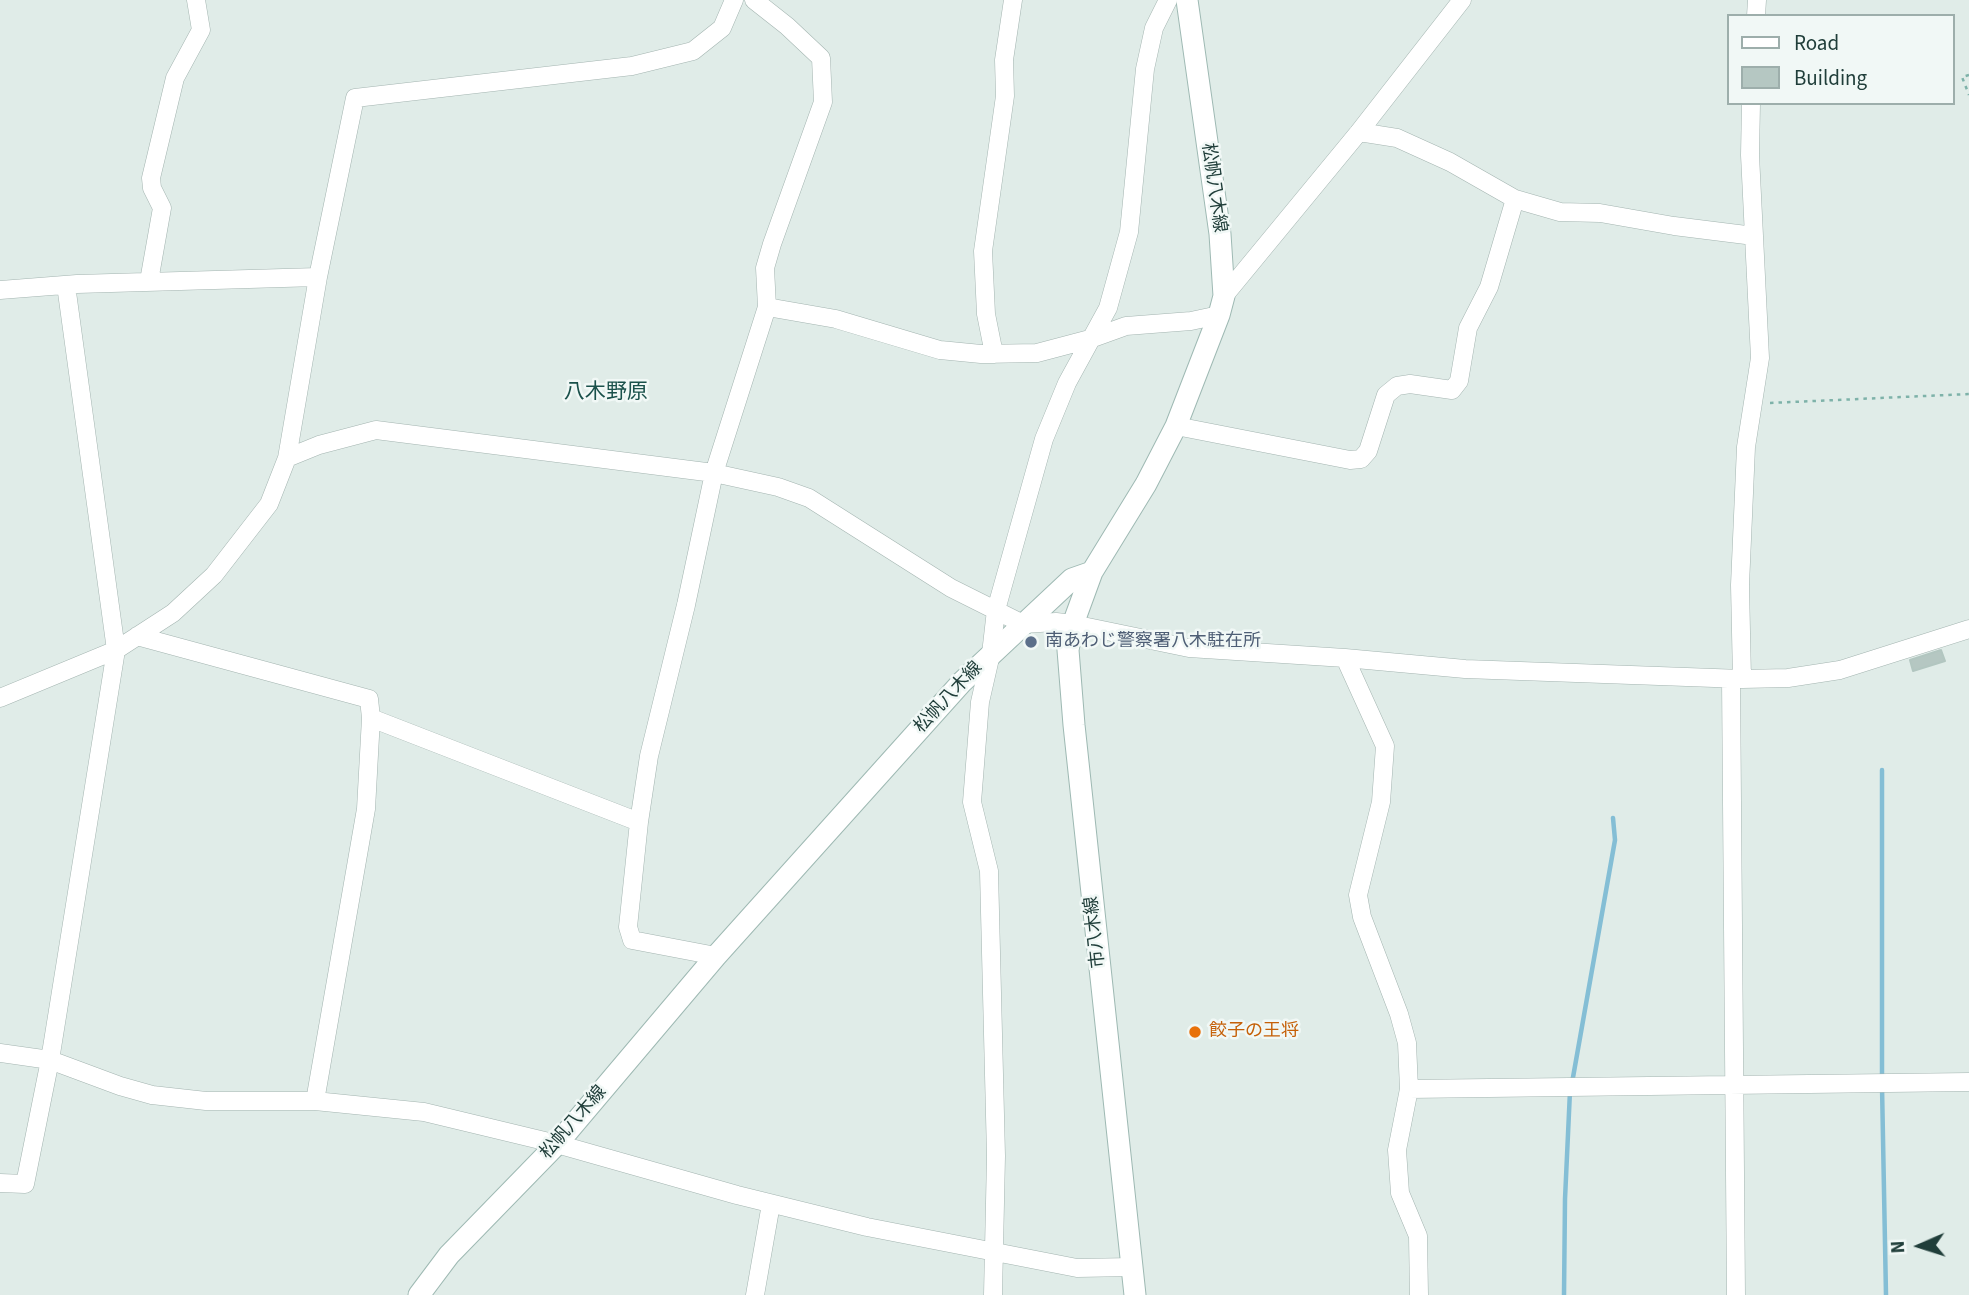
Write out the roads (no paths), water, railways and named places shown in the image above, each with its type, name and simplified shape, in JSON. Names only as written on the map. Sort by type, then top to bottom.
[{"type":"main road","name":"松帆八木線","points":[[419,1295],[449,1255],[557,1144],[716,956],[961,682],[1072,579],[1092,572],[1146,484],[1176,426],[1221,306],[1220,234],[1180,1]]},
{"type":"main road","name":"市八木線","points":[[1092,572],[1073,624],[1068,650],[1135,1295]]},
{"type":"street","points":[[149,281],[162,208],[150,178],[175,78],[201,30],[197,0]]},
{"type":"street","points":[[0,698],[116,650],[173,613],[214,575],[269,504],[286,458],[318,276],[355,98],[632,66],[693,51],[722,28],[734,0]]},
{"type":"street","points":[[716,956],[632,940],[628,926],[649,756],[714,473],[767,307],[765,268],[772,244],[823,103],[821,58],[788,26],[754,0]]},
{"type":"street","points":[[994,354],[986,314],[983,251],[1005,96],[1004,60],[1013,0]]},
{"type":"street","points":[[767,307],[836,319],[940,349],[981,355],[1037,353],[1126,326],[1191,321],[1221,306],[1462,0]]},
{"type":"street","points":[[993,1295],[996,1156],[989,872],[972,802],[980,702],[991,654],[996,610],[1044,439],[1067,383],[1108,308],[1129,232],[1145,69],[1154,28],[1180,1]]},
{"type":"street","points":[[1736,1295],[1733,1084],[1736,679],[1746,447],[1760,358],[1750,155],[1751,105]]},
{"type":"street","points":[[1359,132],[1397,138],[1450,162],[1515,199],[1560,212],[1600,213],[1754,236]]},
{"type":"street","points":[[1176,426],[1350,460],[1361,459],[1368,452],[1387,395],[1397,386],[1410,384],[1452,390],[1460,382],[1468,328],[1489,287],[1515,199]]},
{"type":"street","points":[[0,290],[149,281],[318,276]]},
{"type":"street","points":[[0,1183],[25,1184],[50,1060],[116,650],[66,285]]},
{"type":"street","points":[[286,458],[319,445],[376,430],[714,473],[778,487],[809,498],[951,588],[1023,624],[1073,624],[1189,648],[1465,669],[1736,679],[1788,678],[1840,670],[1969,629]]},
{"type":"street","points":[[137,636],[369,699],[371,718],[366,809],[315,1101]]},
{"type":"street","points":[[1345,658],[1385,746],[1381,802],[1358,895],[1363,917],[1407,1043],[1409,1089],[1397,1150],[1400,1193],[1419,1236],[1419,1295]]},
{"type":"street","points":[[371,718],[639,822]]},
{"type":"street","points":[[0,1053],[50,1060],[152,1095],[206,1101],[315,1101],[424,1112],[557,1144],[771,1204],[867,1227],[1077,1268],[1132,1267]]},
{"type":"street","points":[[1409,1089],[1969,1082]]},
{"type":"street","points":[[755,1295],[771,1204]]},
{"type":"waterway","points":[[1882,770],[1882,1077]]},
{"type":"waterway","points":[[1572,1083],[1615,840],[1613,818]]},
{"type":"waterway","points":[[1882,1086],[1886,1295]]},
{"type":"waterway","points":[[1564,1295],[1570,1091]]},
{"type":"place","name":"南あわじ警察署八木駐在所","points":[[1031,642]]},
{"type":"place","name":"餃子の王将","points":[[1195,1032]]},
{"type":"district","name":"八木野原","points":[[606,393]]}]
